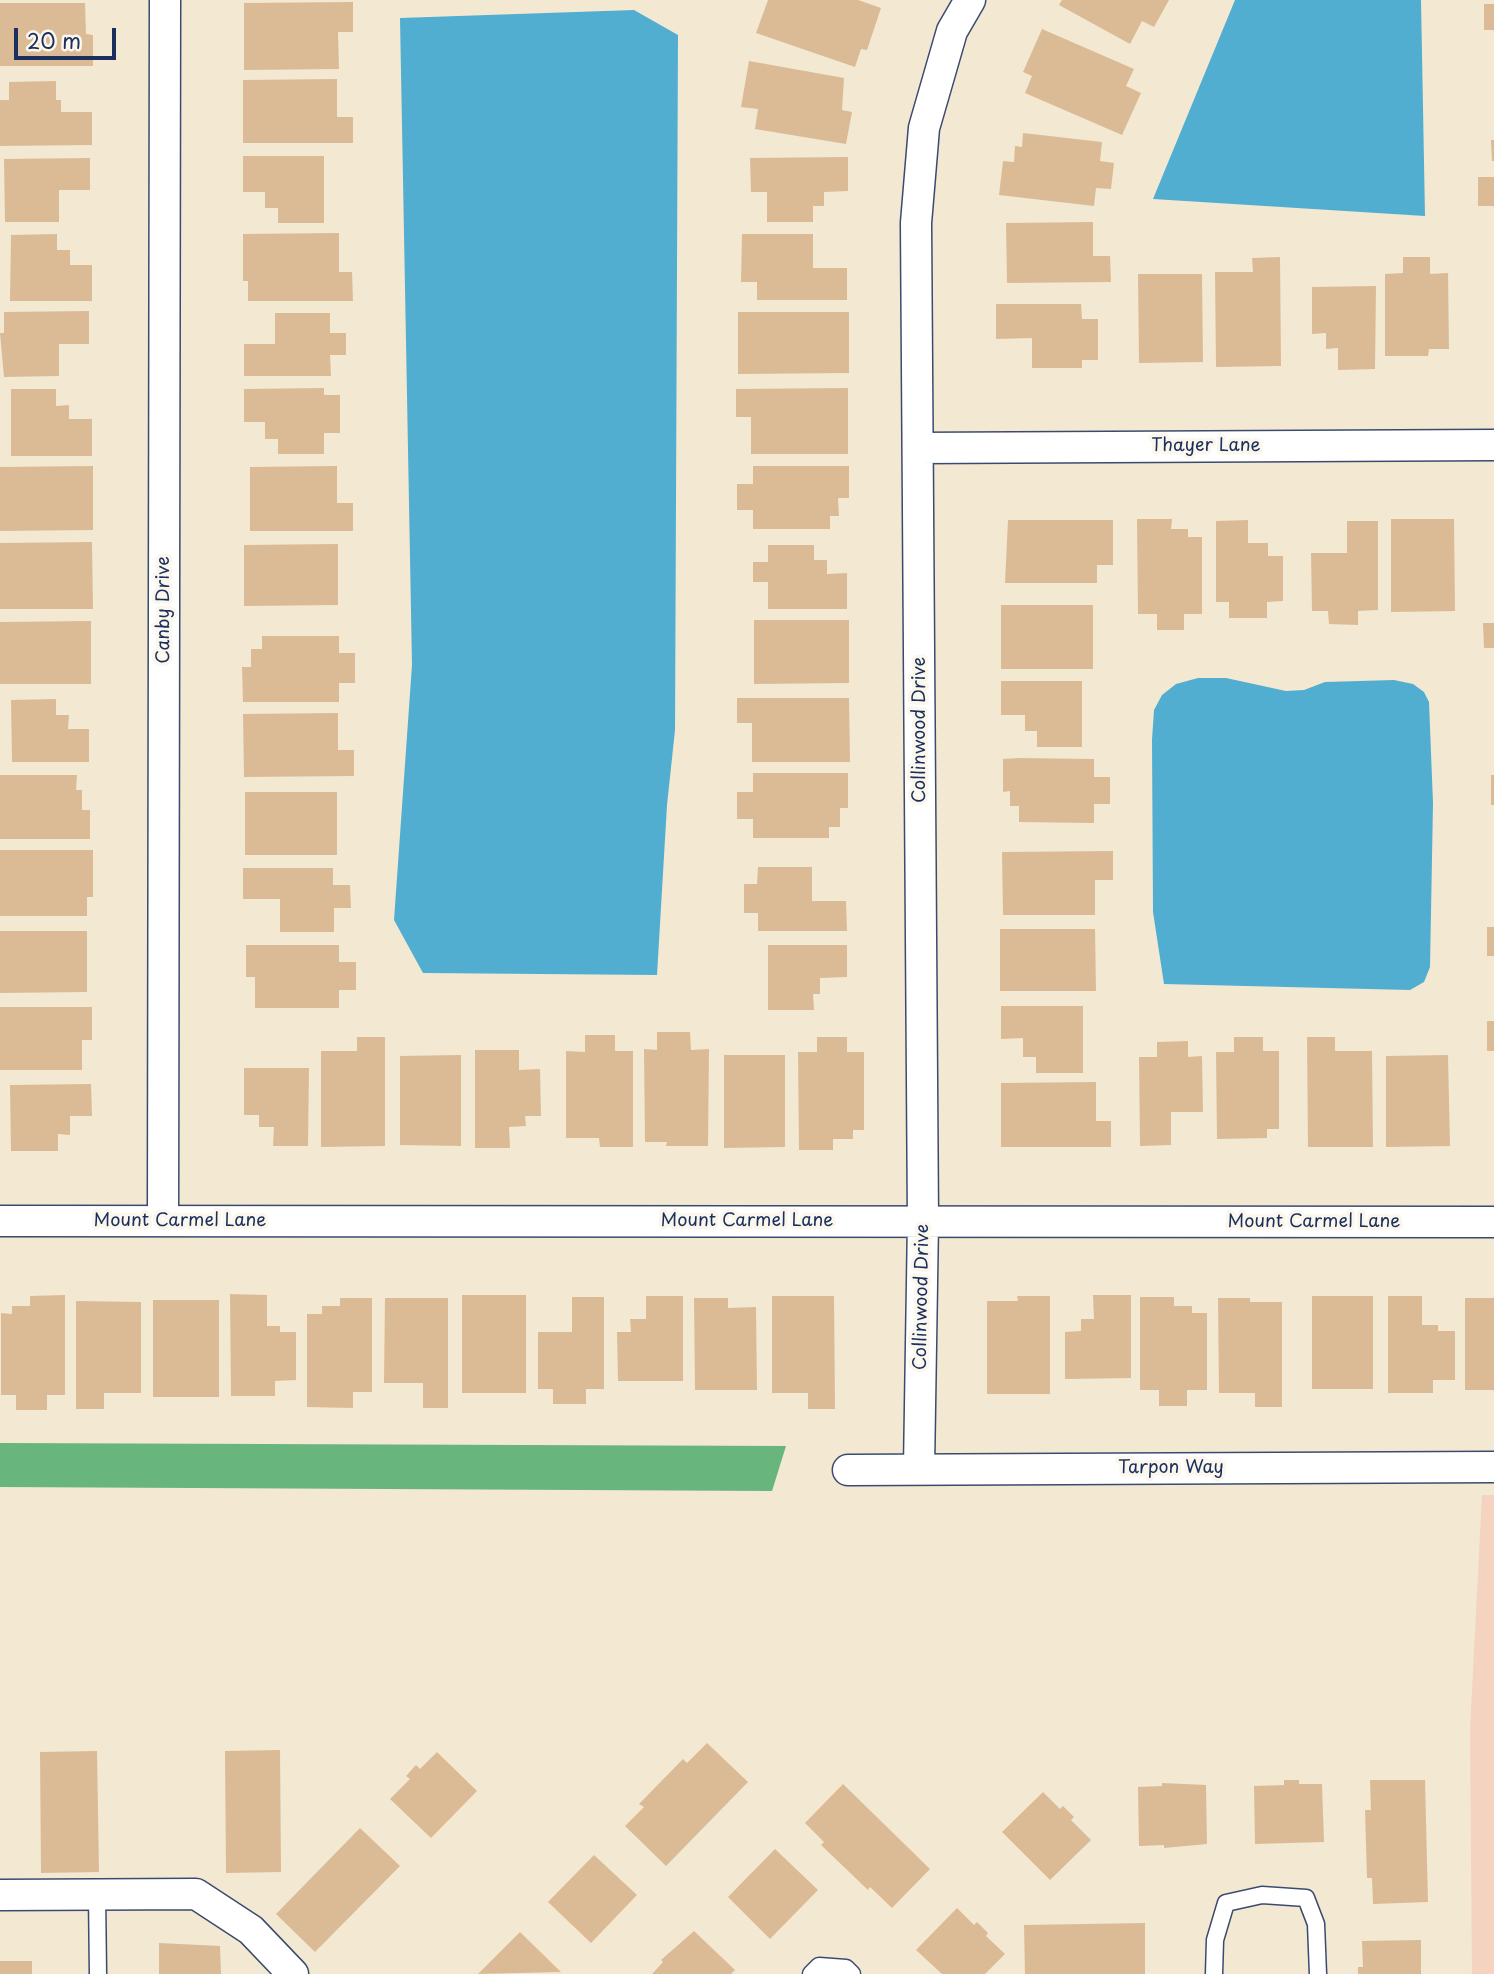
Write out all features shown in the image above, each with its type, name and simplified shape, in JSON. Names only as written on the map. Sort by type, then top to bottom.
[{"type":"street","name":"Canby Drive","points":[[163,1221],[165,0]]},
{"type":"street","name":"Collinwood Drive","points":[[919,1468],[923,1221],[916,223],[924,128],[952,31],[970,0]]},
{"type":"street","name":"Thayer Lane","points":[[918,448],[1494,445]]},
{"type":"street","name":"Mount Carmel Lane","points":[[0,1221],[1494,1222]]},
{"type":"street","name":"Tarpon Way","points":[[848,1470],[1494,1467]]},
{"type":"street","points":[[0,1895],[196,1894],[251,1930],[293,1974]]},
{"type":"lane","points":[[97,1894],[98,1974]]},
{"type":"lane","points":[[1214,1974],[1215,1940],[1226,1903],[1262,1895],[1306,1898],[1316,1923],[1318,1974]]},
{"type":"lane","points":[[811,1974],[819,1966],[846,1968],[852,1974]]},
{"type":"shaded area","points":[[1482,1495],[1494,1495],[1494,1974],[1472,1974],[1470,1730]]},
{"type":"green space","points":[[0,1443],[786,1446],[772,1491],[0,1487]]},
{"type":"water","points":[[1235,0],[1421,0],[1425,216],[1153,199]]},
{"type":"water","points":[[634,10],[678,35],[675,730],[667,805],[657,975],[423,973],[394,920],[412,665],[400,18]]},
{"type":"water","points":[[1198,678],[1226,678],[1286,691],[1304,690],[1325,682],[1394,680],[1413,684],[1424,692],[1429,702],[1433,803],[1430,967],[1424,982],[1410,990],[1164,984],[1153,912],[1154,710],[1162,695],[1176,684]]},
{"type":"building","points":[[768,0],[858,0],[881,8],[867,50],[861,49],[855,67],[756,33]]},
{"type":"building","points":[[1062,0],[1169,0],[1154,27],[1142,21],[1130,44],[1059,5]]},
{"type":"building","points":[[353,2],[353,32],[338,32],[339,69],[244,70],[244,3]]},
{"type":"building","points":[[0,3],[85,3],[86,34],[93,35],[93,66],[0,66]]},
{"type":"building","points":[[1484,4],[1494,4],[1494,30],[1484,30]]},
{"type":"building","points":[[1042,29],[1134,69],[1126,86],[1141,93],[1122,135],[1025,93],[1032,76],[1023,72]]},
{"type":"building","points":[[749,61],[844,78],[842,110],[852,112],[846,144],[755,129],[758,109],[741,107]]},
{"type":"building","points":[[337,79],[337,117],[353,117],[353,143],[243,143],[243,80]]},
{"type":"building","points":[[56,81],[56,100],[61,100],[61,112],[92,112],[92,145],[0,146],[0,100],[9,100],[9,82]]},
{"type":"building","points":[[1023,133],[1102,142],[1100,161],[1114,163],[1111,189],[1096,188],[1094,206],[999,195],[1003,161],[1014,162],[1015,146],[1022,147]]},
{"type":"building","points":[[1491,140],[1494,140],[1494,161],[1492,161]]},
{"type":"building","points":[[243,156],[324,156],[324,223],[278,223],[278,208],[265,208],[265,192],[243,192]]},
{"type":"building","points":[[848,157],[848,191],[824,192],[824,206],[813,206],[813,222],[767,222],[767,192],[751,192],[750,158]]},
{"type":"building","points":[[90,158],[90,190],[59,190],[59,222],[5,222],[4,159]]},
{"type":"building","points":[[1478,177],[1494,177],[1494,206],[1478,206]]},
{"type":"building","points":[[1093,222],[1093,256],[1110,256],[1111,282],[1007,283],[1006,223]]},
{"type":"building","points":[[339,233],[339,272],[352,272],[353,301],[248,301],[248,281],[243,281],[243,234]]},
{"type":"building","points":[[57,234],[57,250],[70,250],[70,265],[92,265],[92,301],[10,301],[11,235]]},
{"type":"building","points":[[742,234],[813,234],[813,268],[847,268],[847,300],[757,300],[757,282],[741,282]]},
{"type":"building","points":[[1280,257],[1281,366],[1216,367],[1215,272],[1253,272],[1252,258]]},
{"type":"building","points":[[1403,257],[1430,257],[1430,274],[1448,273],[1449,349],[1429,349],[1428,356],[1385,356],[1385,274],[1403,273]]},
{"type":"building","points":[[1138,274],[1202,274],[1203,362],[1139,363]]},
{"type":"building","points":[[1376,286],[1375,369],[1338,370],[1338,348],[1326,349],[1326,333],[1312,334],[1312,287]]},
{"type":"building","points":[[996,304],[1081,304],[1082,319],[1098,319],[1098,360],[1082,360],[1082,368],[1032,368],[1032,338],[996,339]]},
{"type":"building","points":[[89,311],[89,344],[59,344],[59,376],[4,377],[0,333],[4,333],[4,312]]},
{"type":"building","points":[[738,312],[849,312],[849,373],[738,374]]},
{"type":"building","points":[[275,313],[330,313],[330,333],[346,333],[346,355],[330,355],[331,376],[244,376],[244,344],[275,344]]},
{"type":"building","points":[[324,388],[324,395],[340,395],[340,433],[324,433],[324,454],[278,454],[278,439],[265,439],[265,422],[244,422],[244,389]]},
{"type":"building","points":[[848,388],[848,454],[751,454],[751,417],[736,417],[736,389]]},
{"type":"building","points":[[11,389],[56,389],[56,406],[69,405],[69,419],[92,419],[92,456],[11,456]]},
{"type":"building","points":[[93,466],[93,530],[0,531],[0,467]]},
{"type":"building","points":[[337,466],[337,503],[353,503],[353,531],[250,531],[250,467]]},
{"type":"building","points":[[753,466],[849,466],[849,498],[838,498],[839,516],[830,516],[830,529],[753,529],[753,510],[737,510],[737,484],[753,484]]},
{"type":"building","points":[[1137,519],[1172,519],[1171,529],[1188,529],[1188,537],[1202,537],[1202,614],[1184,614],[1184,630],[1157,630],[1157,614],[1138,614]]},
{"type":"building","points":[[1391,519],[1454,519],[1455,611],[1391,612]]},
{"type":"building","points":[[1008,520],[1113,520],[1113,565],[1097,565],[1097,583],[1005,583]]},
{"type":"building","points":[[1248,520],[1248,543],[1268,543],[1268,556],[1283,556],[1283,601],[1267,602],[1267,618],[1229,618],[1229,602],[1216,602],[1216,521]]},
{"type":"building","points":[[1347,521],[1378,521],[1378,610],[1358,611],[1358,625],[1329,624],[1328,611],[1312,611],[1311,553],[1347,553]]},
{"type":"building","points":[[92,542],[93,609],[0,609],[0,543]]},
{"type":"building","points":[[338,544],[338,605],[244,606],[244,545]]},
{"type":"building","points":[[768,545],[814,545],[814,560],[827,560],[827,574],[847,573],[847,609],[768,609],[768,582],[753,582],[753,562],[768,562]]},
{"type":"building","points":[[1001,605],[1093,605],[1093,669],[1001,669]]},
{"type":"building","points":[[754,620],[849,620],[849,683],[754,684]]},
{"type":"building","points":[[91,621],[91,684],[0,684],[0,622]]},
{"type":"building","points":[[1483,623],[1494,623],[1494,648],[1484,648]]},
{"type":"building","points":[[262,636],[339,636],[339,653],[355,653],[355,683],[339,683],[339,702],[243,702],[242,667],[251,667],[251,649],[262,649]]},
{"type":"building","points":[[1001,681],[1082,681],[1082,747],[1037,747],[1037,731],[1025,731],[1025,715],[1001,715]]},
{"type":"building","points":[[737,698],[849,698],[850,762],[752,762],[752,723],[737,723]]},
{"type":"building","points":[[56,699],[56,715],[69,715],[68,729],[89,729],[89,762],[12,762],[11,700]]},
{"type":"building","points":[[338,713],[338,750],[354,750],[354,776],[244,777],[243,714]]},
{"type":"building","points":[[1003,759],[1094,759],[1094,777],[1110,777],[1110,804],[1094,804],[1094,823],[1019,822],[1019,806],[1010,806],[1010,791],[1003,792]]},
{"type":"building","points":[[753,773],[848,773],[848,808],[840,808],[840,827],[829,827],[829,838],[753,838],[753,819],[737,819],[737,792],[753,792]]},
{"type":"building","points":[[0,775],[77,775],[76,790],[82,790],[82,810],[90,810],[90,839],[0,839]]},
{"type":"building","points":[[1491,775],[1494,775],[1494,805],[1491,805]]},
{"type":"building","points":[[245,792],[337,792],[337,855],[245,855]]},
{"type":"building","points":[[0,850],[93,850],[93,897],[87,897],[87,916],[0,916]]},
{"type":"building","points":[[1113,851],[1113,880],[1095,880],[1095,915],[1003,915],[1002,852]]},
{"type":"building","points":[[758,867],[812,867],[812,901],[846,901],[847,931],[758,931],[758,913],[744,913],[744,884],[757,884]]},
{"type":"building","points":[[243,868],[333,868],[333,885],[350,885],[351,908],[334,908],[334,932],[280,932],[280,899],[243,899]]},
{"type":"building","points":[[1487,927],[1494,927],[1494,956],[1487,956]]},
{"type":"building","points":[[1000,929],[1095,929],[1096,991],[1000,991]]},
{"type":"building","points":[[0,931],[87,931],[87,992],[0,993]]},
{"type":"building","points":[[246,945],[339,945],[339,962],[356,962],[356,990],[339,990],[339,1008],[255,1008],[255,977],[246,977]]},
{"type":"building","points":[[768,945],[847,945],[847,977],[820,978],[820,994],[813,994],[814,1010],[768,1010]]},
{"type":"building","points":[[1001,1006],[1083,1006],[1083,1073],[1036,1073],[1036,1057],[1023,1057],[1023,1038],[1001,1039]]},
{"type":"building","points":[[0,1007],[92,1007],[92,1040],[82,1040],[82,1070],[0,1070]]},
{"type":"building","points":[[1487,1021],[1494,1021],[1494,1051],[1487,1051]]},
{"type":"building","points":[[657,1032],[690,1032],[691,1050],[709,1049],[708,1146],[666,1146],[667,1142],[645,1142],[644,1049],[657,1050]]},
{"type":"building","points":[[585,1035],[615,1035],[615,1051],[633,1051],[633,1147],[600,1147],[599,1138],[566,1138],[566,1051],[585,1052]]},
{"type":"building","points":[[357,1037],[385,1037],[385,1146],[321,1147],[321,1051],[357,1051]]},
{"type":"building","points":[[817,1037],[847,1037],[847,1052],[864,1052],[864,1130],[853,1130],[853,1139],[833,1139],[833,1150],[799,1150],[798,1052],[817,1052]]},
{"type":"building","points":[[1234,1037],[1263,1037],[1263,1051],[1279,1051],[1279,1129],[1267,1129],[1267,1138],[1217,1139],[1216,1052],[1234,1052]]},
{"type":"building","points":[[1307,1037],[1335,1037],[1335,1051],[1372,1051],[1373,1147],[1308,1147]]},
{"type":"building","points":[[1188,1041],[1188,1057],[1202,1056],[1203,1112],[1171,1112],[1171,1145],[1140,1146],[1139,1057],[1157,1057],[1157,1042]]},
{"type":"building","points":[[475,1050],[519,1050],[519,1070],[540,1069],[541,1116],[525,1116],[526,1126],[509,1127],[510,1148],[475,1148]]},
{"type":"building","points":[[461,1055],[461,1146],[400,1145],[400,1056]]},
{"type":"building","points":[[724,1055],[785,1055],[785,1147],[724,1148]]},
{"type":"building","points":[[1448,1055],[1450,1146],[1386,1147],[1386,1056]]},
{"type":"building","points":[[244,1068],[309,1068],[308,1146],[273,1146],[274,1127],[259,1127],[259,1115],[244,1115]]},
{"type":"building","points":[[1096,1082],[1096,1121],[1111,1121],[1111,1147],[1001,1147],[1001,1083]]},
{"type":"building","points":[[91,1084],[92,1116],[70,1116],[70,1135],[58,1134],[58,1151],[11,1151],[10,1085]]},
{"type":"building","points":[[230,1294],[267,1295],[267,1326],[280,1326],[280,1332],[296,1332],[296,1380],[275,1381],[275,1396],[231,1396]]},
{"type":"building","points":[[65,1295],[65,1395],[47,1395],[47,1410],[16,1410],[16,1395],[1,1395],[1,1313],[12,1314],[12,1306],[30,1306],[30,1296]]},
{"type":"building","points":[[462,1295],[526,1295],[526,1393],[462,1393]]},
{"type":"building","points":[[1093,1295],[1131,1295],[1131,1378],[1065,1379],[1065,1332],[1081,1331],[1081,1319],[1094,1319]]},
{"type":"building","points":[[646,1296],[683,1296],[683,1381],[618,1381],[617,1332],[631,1332],[630,1319],[646,1319]]},
{"type":"building","points":[[772,1296],[834,1296],[835,1409],[808,1409],[808,1393],[772,1393]]},
{"type":"building","points":[[1017,1296],[1050,1296],[1050,1394],[987,1394],[987,1301],[1018,1301]]},
{"type":"building","points":[[1312,1296],[1373,1296],[1373,1389],[1312,1389]]},
{"type":"building","points":[[1388,1296],[1422,1296],[1422,1325],[1438,1325],[1438,1331],[1455,1331],[1455,1380],[1433,1380],[1433,1393],[1388,1393]]},
{"type":"building","points":[[572,1297],[604,1297],[604,1389],[586,1389],[586,1404],[553,1404],[553,1389],[538,1389],[538,1332],[572,1332]]},
{"type":"building","points":[[1140,1297],[1174,1297],[1174,1306],[1192,1306],[1192,1313],[1207,1313],[1207,1390],[1187,1390],[1187,1406],[1159,1406],[1159,1390],[1140,1390]]},
{"type":"building","points":[[340,1298],[372,1298],[372,1392],[353,1392],[353,1408],[307,1407],[307,1314],[322,1314],[322,1306],[340,1306]]},
{"type":"building","points":[[385,1298],[448,1298],[448,1408],[423,1408],[423,1383],[384,1383]]},
{"type":"building","points":[[694,1298],[728,1298],[728,1308],[756,1307],[757,1390],[695,1390]]},
{"type":"building","points":[[1218,1298],[1282,1302],[1282,1407],[1255,1407],[1255,1393],[1219,1393]]},
{"type":"building","points":[[1465,1298],[1494,1298],[1494,1390],[1465,1390]]},
{"type":"building","points":[[153,1300],[219,1300],[219,1397],[153,1397]]},
{"type":"building","points":[[76,1301],[141,1302],[141,1393],[104,1393],[104,1409],[76,1409]]},
{"type":"building","points":[[707,1743],[748,1782],[666,1866],[625,1826],[644,1807],[639,1804],[683,1759],[687,1763]]},
{"type":"building","points":[[280,1750],[281,1872],[226,1873],[225,1751]]},
{"type":"building","points":[[97,1751],[99,1872],[41,1873],[40,1752]]},
{"type":"building","points":[[437,1752],[477,1791],[431,1838],[390,1799],[410,1779],[406,1776],[416,1765],[420,1769]]},
{"type":"building","points":[[1284,1780],[1299,1780],[1299,1784],[1322,1784],[1324,1842],[1255,1844],[1254,1786],[1284,1785]]},
{"type":"building","points":[[1370,1780],[1425,1780],[1428,1902],[1373,1904],[1372,1878],[1367,1878],[1365,1810],[1371,1810]]},
{"type":"building","points":[[1162,1783],[1206,1785],[1207,1844],[1164,1848],[1164,1845],[1139,1846],[1138,1787],[1162,1786]]},
{"type":"building","points":[[843,1784],[930,1869],[892,1908],[870,1887],[868,1890],[821,1845],[824,1842],[805,1823]]},
{"type":"building","points":[[1043,1792],[1060,1809],[1063,1806],[1074,1817],[1071,1820],[1091,1840],[1050,1880],[1002,1832]]},
{"type":"building","points":[[360,1828],[400,1866],[315,1952],[276,1914]]},
{"type":"building","points":[[775,1849],[818,1890],[770,1939],[728,1897]]},
{"type":"building","points":[[594,1855],[637,1895],[591,1943],[548,1902]]},
{"type":"building","points":[[957,1908],[974,1925],[977,1922],[988,1933],[986,1936],[1005,1954],[985,1974],[942,1974],[916,1950]]},
{"type":"building","points":[[1145,1923],[1145,1974],[1025,1974],[1024,1925]]},
{"type":"building","points":[[694,1931],[735,1970],[731,1974],[652,1974],[663,1962],[661,1960]]},
{"type":"building","points":[[520,1932],[561,1972],[478,1974]]},
{"type":"building","points":[[1421,1940],[1421,1974],[1358,1974],[1358,1967],[1363,1967],[1362,1941]]},
{"type":"building","points":[[159,1943],[220,1946],[221,1974],[159,1974]]},
{"type":"building","points":[[0,1961],[32,1961],[32,1974],[0,1974]]}]
